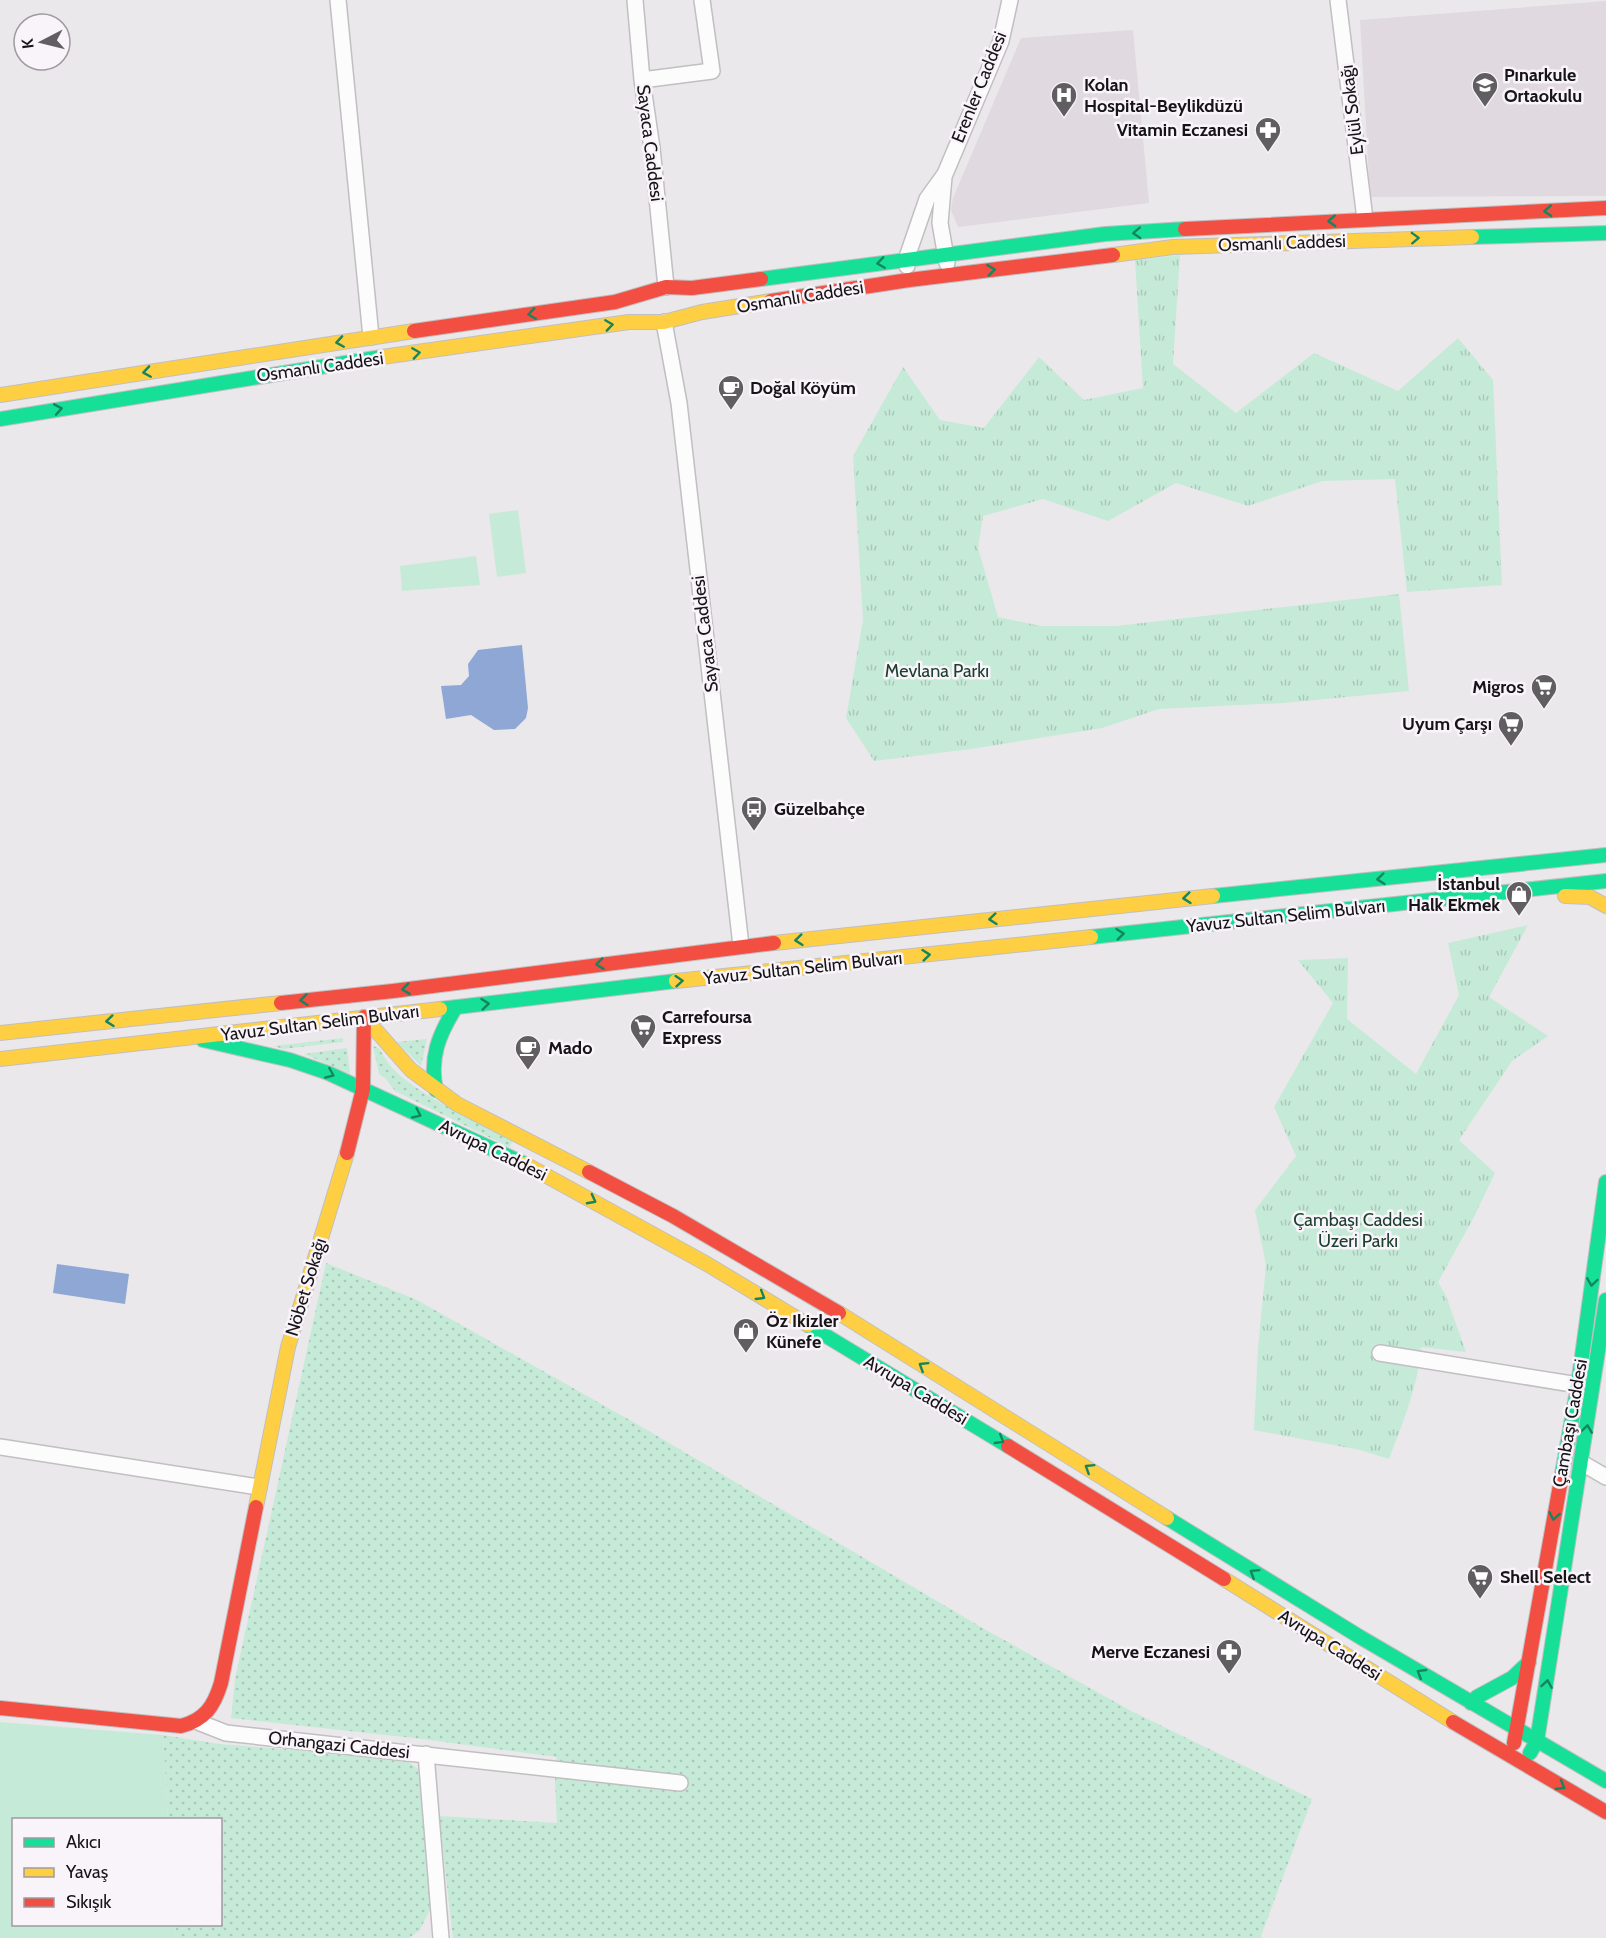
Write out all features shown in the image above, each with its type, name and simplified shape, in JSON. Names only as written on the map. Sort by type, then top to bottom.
[{"type":"main road","name":"Osmanlı Caddesi","points":[[0,395],[371,337],[615,302],[664,289],[692,288],[1105,234],[1606,208]]},
{"type":"main road","name":"Osmanlı Caddesi","points":[[0,419],[294,370],[629,322],[666,321],[702,312],[909,280],[1173,247],[1606,233]]},
{"type":"main road","points":[[664,289],[680,294],[683,308],[666,321],[649,315],[646,304],[647,296],[664,289]]},
{"type":"main road","points":[[1536,863],[1557,851],[1606,841]]},
{"type":"main road","name":"Yavuz Sultan Selim Bulvarı","points":[[0,1033],[362,994],[741,946],[1606,855]]},
{"type":"main road","name":"Yavuz Sultan Selim Bulvarı","points":[[0,1059],[584,993],[643,984],[764,974],[1606,881]]},
{"type":"main road","points":[[1537,889],[1557,896],[1590,897],[1606,906]]},
{"type":"main road","points":[[764,944],[767,969],[764,974]]},
{"type":"main road","points":[[741,946],[741,971],[747,975]]},
{"type":"main road","name":"Nöbet Sokağı","points":[[198,1722],[208,1713],[221,1680],[288,1347],[340,1179],[363,1089],[362,994]]},
{"type":"main road","points":[[436,1090],[432,1077],[435,1046],[443,1027],[456,1007]]},
{"type":"main road","name":"Avrupa Caddesi","points":[[364,1017],[397,1056],[436,1090],[457,1104],[674,1216],[796,1287],[1085,1465],[1233,1560],[1516,1730],[1606,1781]]},
{"type":"main road","name":"Avrupa Caddesi","points":[[192,1037],[290,1060],[328,1073],[510,1156],[608,1208],[707,1263],[1077,1486],[1517,1761],[1606,1812]]},
{"type":"main road","name":"Çambaşı Caddesi","points":[[1517,1761],[1514,1748],[1516,1730],[1578,1385],[1606,1182]]},
{"type":"main road","name":"Çambaşı Caddesi","points":[[1537,1741],[1606,1300]]},
{"type":"main road","points":[[1472,1703],[1477,1697],[1512,1678],[1529,1662]]},
{"type":"main road","name":"Orhangazi Caddesi","points":[[0,1708],[171,1725],[191,1725],[198,1722]]},
{"type":"main road","points":[[1517,1761],[1527,1756],[1537,1741]]},
{"type":"street","name":"Osmanlı Caddesi","points":[[338,0],[371,337]]},
{"type":"street","name":"Sayaca Caddesi","points":[[635,0],[642,80],[652,148],[664,289]]},
{"type":"street","points":[[642,80],[712,71],[702,0]]},
{"type":"street","name":"Erenler Caddesi","points":[[945,174],[1001,41],[1010,0]]},
{"type":"street","name":"Eylül Sokağı","points":[[1338,0],[1365,219]]},
{"type":"street","points":[[945,174],[940,223],[948,275]]},
{"type":"street","points":[[909,280],[906,260],[927,199],[945,174]]},
{"type":"street","name":"Sayaca Caddesi","points":[[666,321],[679,404],[741,946]]},
{"type":"street","points":[[1380,1353],[1578,1385]]},
{"type":"street","points":[[0,1447],[259,1487]]},
{"type":"street","points":[[1582,1464],[1606,1477]]},
{"type":"street","name":"Orhangazi Caddesi","points":[[198,1722],[226,1733],[680,1783]]},
{"type":"street","points":[[426,1754],[441,1938]]},
{"type":"shaded area","name":"Pınarkule Ortaokulu","points":[[1606,1],[1606,196],[1370,197],[1360,20]]},
{"type":"shaded area","name":"Kolan Hospital-Beylikdüzü","points":[[1133,30],[1149,203],[958,227],[951,210],[953,198],[1021,38]]},
{"type":"green space","name":"Mevlana Parkı","points":[[1180,255],[1173,364],[1236,413],[1314,353],[1398,391],[1458,338],[1493,380],[1502,585],[1407,592],[1395,479],[1322,481],[1248,506],[1176,483],[1108,521],[1043,499],[983,516],[978,548],[998,617],[1041,626],[1116,626],[1399,594],[1409,691],[1284,703],[1159,709],[1102,728],[971,749],[874,761],[846,718],[863,620],[853,456],[903,367],[940,420],[984,428],[1039,357],[1084,400],[1143,388],[1135,260]]},
{"type":"green space","points":[[518,510],[526,573],[497,577],[489,514]]},
{"type":"green space","points":[[476,556],[480,585],[402,591],[400,566]]},
{"type":"green space","name":"Çambaşı Caddesi Üzeri Parkı","points":[[1528,925],[1489,997],[1548,1036],[1512,1061],[1459,1140],[1495,1173],[1438,1282],[1446,1296],[1466,1352],[1421,1347],[1413,1390],[1389,1459],[1360,1450],[1254,1430],[1258,1348],[1266,1265],[1255,1210],[1296,1156],[1274,1107],[1333,1003],[1298,960],[1348,958],[1347,1019],[1416,1074],[1459,995],[1448,943]]},
{"type":"green space","points":[[343,1038],[343,1042],[283,1049],[274,1046]]},
{"type":"green space","points":[[427,1039],[421,1066],[397,1042]]},
{"type":"green space","points":[[373,1046],[379,1048],[389,1064],[412,1085],[446,1106],[513,1141],[509,1147],[395,1091],[379,1074]]},
{"type":"green space","points":[[347,1048],[350,1074],[304,1054]]},
{"type":"green space","points":[[326,1263],[417,1300],[642,1427],[986,1630],[1133,1712],[1312,1799],[1262,1938],[453,1938],[439,1816],[557,1823],[555,1780],[557,1757],[422,1739],[231,1718],[235,1679]]},
{"type":"green space","points":[[0,1722],[163,1735],[168,1818],[12,1818],[12,1926],[175,1926],[176,1938],[0,1938]]},
{"type":"green space","points":[[163,1735],[219,1744],[403,1758],[418,1769],[432,1905],[420,1930],[409,1938],[176,1938],[175,1926],[222,1926],[222,1818],[168,1818]]},
{"type":"water","points":[[522,645],[528,708],[526,718],[515,729],[494,730],[471,715],[446,719],[441,686],[461,685],[469,676],[468,664],[478,650]]},
{"type":"water","points":[[57,1264],[129,1274],[125,1304],[53,1293]]},
{"type":"traffic: fast","points":[[761,279],[1105,234],[1185,229]]},
{"type":"traffic: fast","points":[[1472,237],[1606,233]]},
{"type":"traffic: fast","points":[[0,419],[382,357]]},
{"type":"traffic: fast","points":[[1213,896],[1606,855]]},
{"type":"traffic: fast","points":[[1091,937],[1606,881]]},
{"type":"traffic: fast","points":[[440,1009],[676,981]]},
{"type":"traffic: fast","points":[[436,1090],[434,1067],[437,1047],[456,1007]]},
{"type":"traffic: fast","points":[[203,1040],[290,1060],[328,1073],[525,1164]]},
{"type":"traffic: fast","points":[[1562,1474],[1578,1385],[1606,1182]]},
{"type":"traffic: fast","points":[[1530,1753],[1537,1741],[1606,1300]]},
{"type":"traffic: fast","points":[[808,1325],[1008,1446]]},
{"type":"traffic: fast","points":[[1167,1518],[1360,1637],[1606,1781]]},
{"type":"traffic: fast","points":[[1471,1703],[1477,1697],[1512,1678],[1529,1662]]},
{"type":"traffic: slow","points":[[1113,255],[1173,247],[1472,237]]},
{"type":"traffic: slow","points":[[382,357],[629,322],[664,322],[702,312],[771,301]]},
{"type":"traffic: slow","points":[[0,395],[414,331]]},
{"type":"traffic: slow","points":[[774,943],[1213,896]]},
{"type":"traffic: slow","points":[[1565,896],[1590,897],[1606,906]]},
{"type":"traffic: slow","points":[[676,981],[1091,937]]},
{"type":"traffic: slow","points":[[0,1033],[281,1003]]},
{"type":"traffic: slow","points":[[0,1059],[440,1009]]},
{"type":"traffic: slow","points":[[364,1017],[411,1070],[457,1104],[589,1172]]},
{"type":"traffic: slow","points":[[256,1507],[288,1347],[347,1153]]},
{"type":"traffic: slow","points":[[525,1164],[707,1264],[808,1325]]},
{"type":"traffic: slow","points":[[839,1313],[1167,1518]]},
{"type":"traffic: slow","points":[[1224,1579],[1453,1722]]},
{"type":"traffic: jam","points":[[1185,229],[1606,208]]},
{"type":"traffic: jam","points":[[771,301],[909,280],[1113,255]]},
{"type":"traffic: jam","points":[[414,331],[615,302],[666,287],[692,288],[761,279]]},
{"type":"traffic: jam","points":[[281,1003],[774,943]]},
{"type":"traffic: jam","points":[[347,1153],[363,1089],[364,1017]]},
{"type":"traffic: jam","points":[[589,1172],[673,1216],[839,1313]]},
{"type":"traffic: jam","points":[[1008,1446],[1224,1579]]},
{"type":"traffic: jam","points":[[1514,1743],[1562,1474]]},
{"type":"traffic: jam","points":[[0,1708],[181,1726],[202,1716],[212,1705],[221,1683],[256,1507]]},
{"type":"traffic: jam","points":[[1453,1722],[1606,1812]]},
{"type":"place","name":"Pınarkule Ortaokulu","points":[[1485,108]]},
{"type":"place","name":"Kolan Hospital-Beylikdüzü","points":[[1064,118]]},
{"type":"place","name":"Vitamin Eczanesi","points":[[1268,153]]},
{"type":"place","name":"Doğal Köyüm","points":[[731,411]]},
{"type":"place","name":"Migros","points":[[1544,710]]},
{"type":"place","name":"Uyum Çarşı","points":[[1511,747]]},
{"type":"place","name":"Güzelbahçe","points":[[754,832]]},
{"type":"place","name":"İstanbul Halk Ekmek","points":[[1519,917]]},
{"type":"place","name":"Carrefoursa Express","points":[[643,1050]]},
{"type":"place","name":"Mado","points":[[528,1071]]},
{"type":"place","name":"Öz Ikizler Künefe","points":[[746,1354]]},
{"type":"place","name":"Shell Select","points":[[1480,1600]]},
{"type":"place","name":"Merve Eczanesi","points":[[1229,1675]]}]
